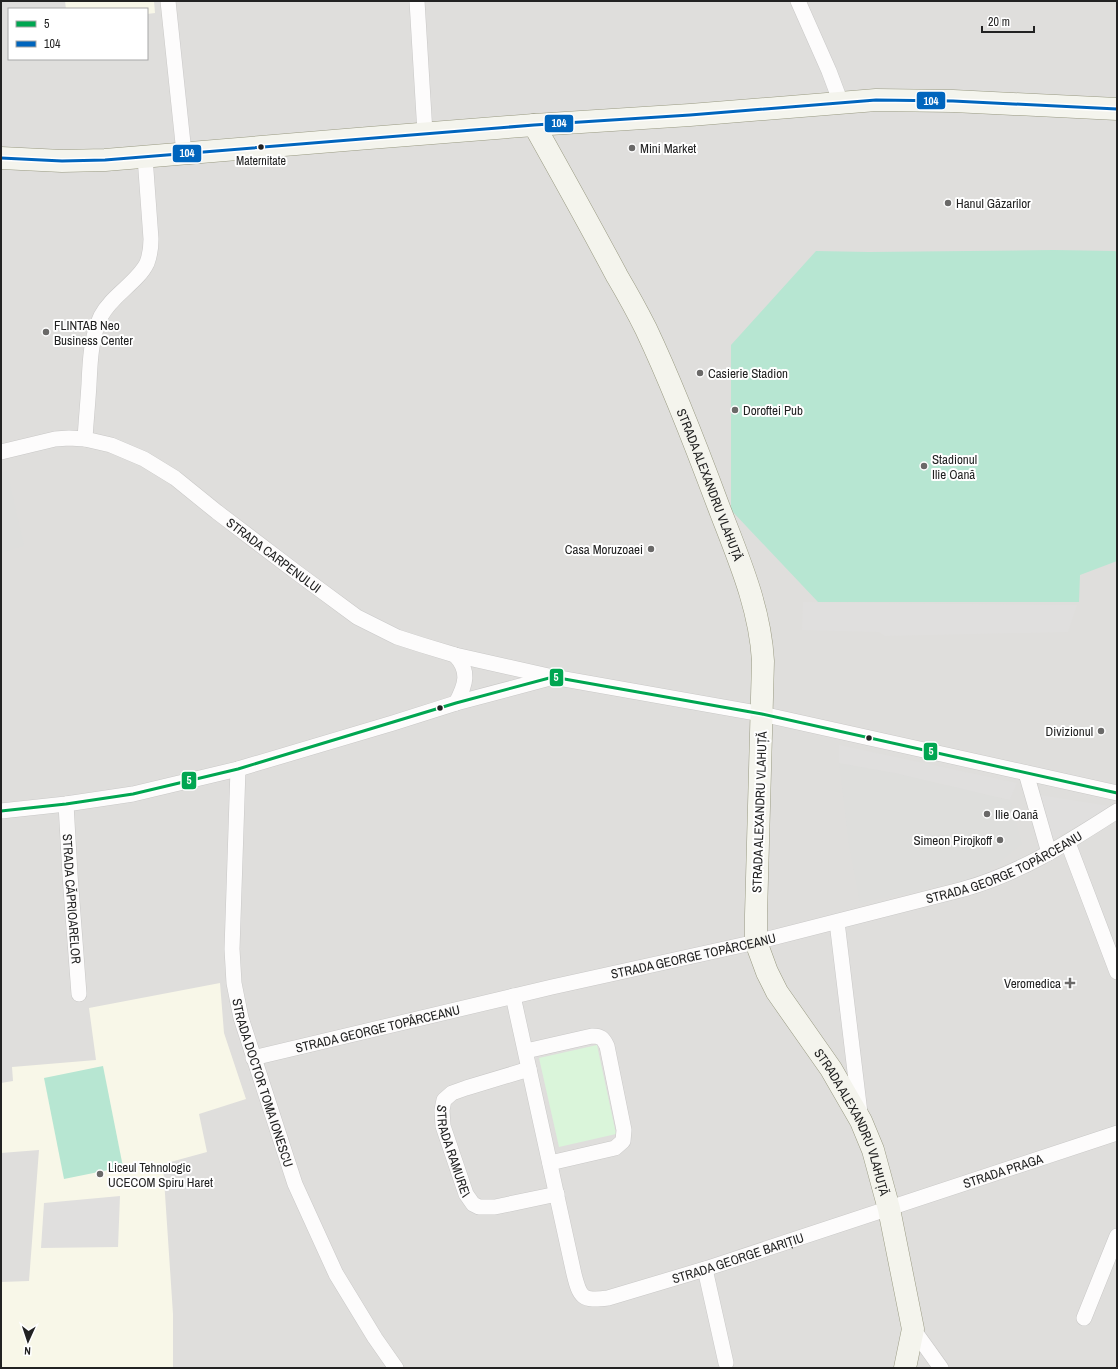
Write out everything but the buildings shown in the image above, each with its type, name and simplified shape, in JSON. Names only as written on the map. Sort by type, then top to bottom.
[{"type":"street","points":[[168,1],[184,153]]},
{"type":"street","points":[[417,1],[426,134]]},
{"type":"street","points":[[798,1],[841,102]]},
{"type":"street","points":[[1,158],[62,161],[145,157],[534,125],[690,115],[876,100],[1012,103],[1117,109]]},
{"type":"street","name":"STRADA ALEXANDRU VLAHUȚĂ","points":[[534,125],[645,328],[669,380],[693,438],[758,619],[763,661],[756,942],[767,972],[777,992],[831,1069],[861,1121],[873,1150],[889,1209],[913,1329],[905,1368]]},
{"type":"street","points":[[85,439],[90,361],[96,328],[108,305],[140,272],[146,264],[150,253],[151,239],[145,157]]},
{"type":"street","name":"STRADA CARPENULUI","points":[[1,452],[55,439],[69,438],[85,439],[111,445],[144,459],[175,478],[290,568],[357,617],[397,637],[422,645],[455,655],[553,677],[762,714],[1117,793]]},
{"type":"street","points":[[455,655],[462,662],[465,671],[463,690],[456,703]]},
{"type":"street","points":[[1,811],[66,804],[133,794],[238,769],[456,703],[553,677]]},
{"type":"street","name":"STRADA DOCTOR TOMA IONESCU","points":[[238,769],[232,949],[234,983],[239,1011],[253,1058],[298,1191],[336,1274],[375,1338],[396,1368]]},
{"type":"street","points":[[1026,773],[1049,853]]},
{"type":"street","name":"STRADA CĂPRIOARELOR","points":[[66,804],[79,994]]},
{"type":"street","name":"STRADA GEORGE TOPÂRCEANU","points":[[253,1058],[513,996],[756,942],[942,896],[989,882],[1008,874],[1068,843],[1117,811]]},
{"type":"street","points":[[1068,843],[1117,972]]},
{"type":"street","points":[[837,922],[861,1121]]},
{"type":"street","points":[[513,996],[557,1194]]},
{"type":"street","points":[[526,1051],[592,1036],[600,1036],[604,1039],[607,1046],[624,1130],[623,1141],[615,1148],[550,1163]]},
{"type":"street","name":"STRADA RAMUREI","points":[[529,1069],[466,1088],[452,1094],[444,1100],[442,1110],[443,1126],[466,1194],[472,1204],[479,1207],[495,1208],[557,1194]]},
{"type":"street","name":"STRADA PRAGA","points":[[889,1209],[1117,1133]]},
{"type":"street","name":"STRADA GEORGE BARIȚIU","points":[[557,1194],[578,1290],[585,1298],[596,1299],[608,1298],[705,1269],[889,1209]]},
{"type":"street","points":[[1084,1318],[1117,1236]]},
{"type":"street","points":[[705,1269],[726,1363]]},
{"type":"street","points":[[913,1329],[940,1368]]},
{"type":"shaded area","points":[[1,1],[1117,1],[1117,1368],[1,1368]]},
{"type":"shaded area","points":[[65,1],[154,1],[155,13],[148,14],[148,8],[66,8]]},
{"type":"shaded area","points":[[7,471],[24,546],[1,553],[1,473]]},
{"type":"shaded area","points":[[803,602],[1077,605],[1068,632],[885,636],[879,632],[802,630]]},
{"type":"shaded area","points":[[839,745],[1017,783],[1010,800],[895,773],[839,763]]},
{"type":"shaded area","points":[[839,763],[895,773],[1010,800],[1022,844],[980,878],[860,903],[849,846]]},
{"type":"shaded area","points":[[1039,795],[1115,807],[1051,840]]},
{"type":"shaded area","name":"Liceul Tehnologic UCECOM Spiru Haret","points":[[220,983],[224,1033],[246,1099],[199,1114],[207,1152],[163,1164],[173,1314],[173,1368],[1,1368],[1,1282],[29,1281],[39,1150],[1,1153],[1,1083],[13,1081],[12,1067],[96,1060],[89,1008]]},
{"type":"shaded area","points":[[120,1196],[118,1247],[41,1248],[44,1203]]},
{"type":"green space","name":"Stadionul Ilie Oană","points":[[1053,250],[1117,252],[1117,561],[1080,575],[1079,602],[818,602],[731,510],[731,345],[816,251],[869,252]]},
{"type":"green space","points":[[597,1045],[616,1134],[559,1147],[539,1058]]},
{"type":"green space","points":[[103,1066],[123,1167],[64,1179],[44,1078]]},
{"type":"transit line","name":"104","points":[[1,158],[62,161],[105,160],[534,125],[690,115],[876,100],[953,101],[1117,109]]},
{"type":"transit line","name":"5","points":[[1,811],[66,804],[133,794],[238,769],[456,703],[553,677],[762,714],[1117,793]]},
{"type":"place","name":"Maternitate","points":[[261,147]]},
{"type":"place","name":"Mini Market","points":[[632,148]]},
{"type":"place","name":"Hanul Găzarilor","points":[[948,203]]},
{"type":"place","name":"FLINTAB Neo Business Center","points":[[46,332]]},
{"type":"place","name":"Casierie Stadion","points":[[700,373]]},
{"type":"place","name":"Doroftei Pub","points":[[735,410]]},
{"type":"place","name":"Stadionul Ilie Oană","points":[[924,466]]},
{"type":"place","name":"Casa Moruzoaei","points":[[651,549]]},
{"type":"place","name":"Divizionul","points":[[1101,731]]},
{"type":"place","name":"Ilie Oană","points":[[987,814]]},
{"type":"place","name":"Simeon Pirojkoff","points":[[1000,840]]},
{"type":"place","name":"Veromedica","points":[[1070,983]]},
{"type":"place","name":"Liceul Tehnologic UCECOM Spiru Haret","points":[[100,1174]]}]
